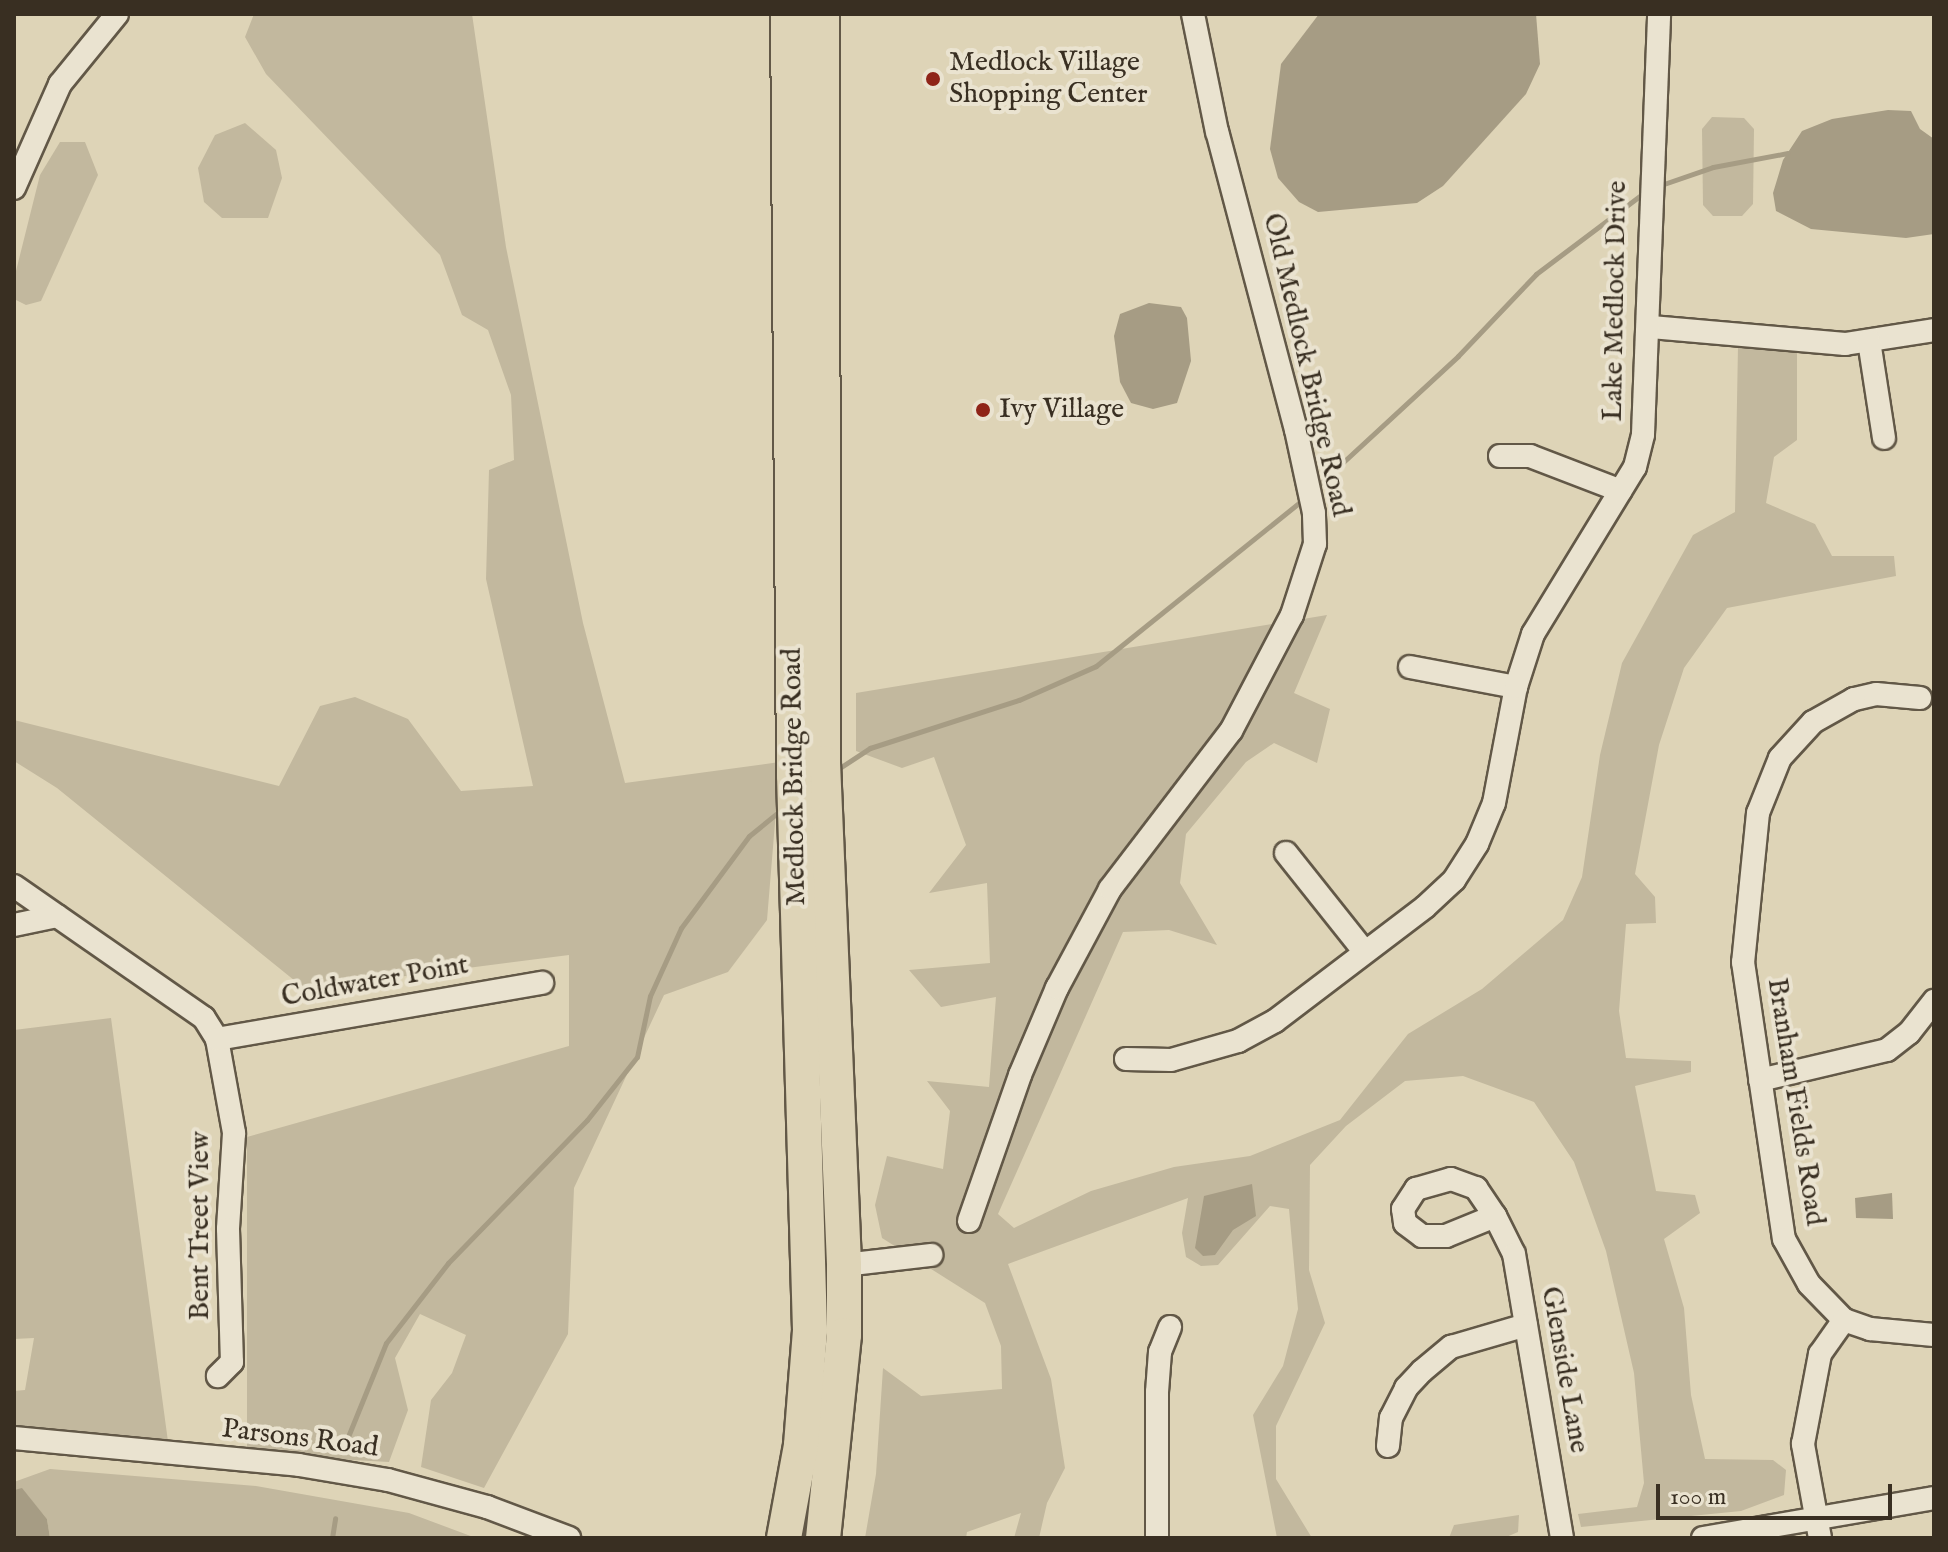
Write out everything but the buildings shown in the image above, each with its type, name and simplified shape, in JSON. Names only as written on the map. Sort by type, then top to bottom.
[{"type":"highway","name":"Medlock Bridge Road","points":[[784,1538],[801,1445],[810,1330],[794,775],[788,14]]},
{"type":"highway","name":"Medlock Bridge Road","points":[[822,14],[823,763],[844,1265],[844,1335],[823,1538]]},
{"type":"street","points":[[14,188],[54,94],[117,14]]},
{"type":"street","name":"Old Medlock Bridge Road","points":[[969,1221],[1020,1075],[1057,988],[1110,889],[1231,731],[1292,615],[1315,544],[1314,513],[1296,430],[1217,132],[1193,14]]},
{"type":"street","name":"Lake Medlock Drive","points":[[1126,1059],[1171,1060],[1238,1041],[1275,1021],[1454,880],[1477,844],[1494,803],[1516,687],[1533,634],[1635,467],[1643,434],[1651,327],[1649,191],[1659,14]]},
{"type":"street","points":[[1651,327],[1869,341],[1934,330]]},
{"type":"street","points":[[1869,341],[1884,438]]},
{"type":"street","points":[[1500,456],[1530,456],[1621,491]]},
{"type":"street","points":[[1410,667],[1516,687]]},
{"type":"street","name":"Branham Fields Road","points":[[1844,1320],[1809,1284],[1784,1239],[1743,962],[1758,813],[1769,776],[1796,737],[1834,708],[1876,694],[1920,698]]},
{"type":"street","points":[[1286,853],[1364,951]]},
{"type":"street","points":[[14,886],[204,1018],[217,1039]]},
{"type":"street","points":[[14,925],[57,916]]},
{"type":"street","name":"Coldwater Point","points":[[217,1039],[542,983]]},
{"type":"street","points":[[1760,1080],[1887,1050],[1909,1033],[1934,1001]]},
{"type":"street","name":"Bent Treet View","points":[[217,1039],[234,1133],[228,1229],[232,1362],[218,1376]]},
{"type":"street","name":"Glenside Lane","points":[[1495,1216],[1514,1254],[1562,1538]]},
{"type":"street","points":[[844,1265],[931,1255]]},
{"type":"street","points":[[1818,1527],[1803,1444],[1810,1387],[1820,1354],[1844,1320],[1870,1329],[1934,1335]]},
{"type":"street","points":[[1388,1446],[1396,1408],[1422,1371],[1451,1347],[1526,1325]]},
{"type":"street","points":[[1157,1538],[1157,1392],[1160,1352],[1170,1327]]},
{"type":"street","name":"Parsons Road","points":[[14,1438],[299,1465],[388,1480],[487,1507],[569,1538]]},
{"type":"street","points":[[1703,1538],[1818,1527],[1934,1498]]},
{"type":"shaded area","points":[[254,14],[472,14],[506,247],[583,623],[625,783],[780,762],[767,920],[728,972],[664,995],[574,1188],[568,1334],[484,1488],[421,1467],[431,1400],[452,1373],[466,1335],[420,1314],[395,1358],[408,1410],[389,1462],[247,1454],[247,1137],[569,1046],[569,955],[305,989],[57,788],[14,761],[14,720],[279,786],[320,706],[355,697],[408,719],[461,791],[533,786],[486,579],[489,470],[514,460],[511,395],[488,330],[462,315],[440,255],[266,74],[245,37]]},
{"type":"shaded area","points":[[1319,14],[1536,14],[1540,64],[1526,94],[1443,186],[1417,203],[1318,212],[1299,202],[1278,178],[1270,149],[1281,64]]},
{"type":"shaded area","points":[[1888,110],[1911,111],[1920,129],[1934,139],[1934,234],[1906,238],[1811,229],[1776,211],[1773,193],[1783,160],[1802,131],[1832,119]]},
{"type":"shaded area","points":[[1712,117],[1744,118],[1754,129],[1753,204],[1742,216],[1713,216],[1703,205],[1702,129]]},
{"type":"shaded area","points":[[245,123],[276,150],[282,178],[268,218],[222,218],[204,202],[198,168],[215,135]]},
{"type":"shaded area","points":[[60,142],[85,142],[98,175],[41,301],[26,305],[14,299],[14,279],[40,175]]},
{"type":"shaded area","points":[[1149,303],[1181,307],[1187,318],[1191,361],[1177,403],[1153,409],[1131,403],[1120,382],[1114,336],[1120,314]]},
{"type":"shaded area","points":[[1738,346],[1797,351],[1797,440],[1774,457],[1766,503],[1815,524],[1832,556],[1894,556],[1896,576],[1727,608],[1684,668],[1659,745],[1635,874],[1655,897],[1656,923],[1626,924],[1619,1011],[1626,1058],[1691,1061],[1691,1072],[1635,1086],[1656,1191],[1695,1195],[1700,1213],[1664,1239],[1684,1308],[1691,1395],[1705,1459],[1773,1460],[1786,1470],[1784,1495],[1741,1511],[1581,1527],[1578,1514],[1637,1507],[1644,1483],[1634,1373],[1606,1251],[1574,1162],[1534,1102],[1463,1076],[1405,1081],[1346,1126],[1310,1165],[1309,1270],[1325,1323],[1276,1426],[1276,1479],[1312,1538],[1277,1538],[1253,1415],[1283,1366],[1298,1309],[1289,1209],[1270,1206],[1218,1265],[1201,1266],[1186,1257],[1182,1233],[1188,1198],[1008,1264],[1051,1379],[1065,1468],[1047,1503],[1039,1538],[1014,1538],[1021,1513],[967,1532],[966,1538],[865,1538],[876,1474],[883,1368],[921,1396],[1002,1389],[1001,1346],[985,1303],[882,1238],[875,1205],[887,1156],[943,1169],[950,1111],[927,1081],[989,1087],[996,997],[941,1007],[909,970],[990,963],[987,883],[929,893],[966,845],[934,757],[902,768],[856,751],[856,693],[1327,615],[1294,693],[1330,709],[1317,763],[1274,743],[1246,762],[1186,834],[1180,883],[1217,945],[1169,930],[1123,932],[998,1214],[1014,1228],[1091,1191],[1174,1167],[1250,1156],[1340,1120],[1408,1034],[1482,989],[1563,920],[1582,877],[1600,755],[1622,663],[1693,535],[1735,512]]},
{"type":"shaded area","points":[[111,1018],[169,1449],[14,1425],[14,1391],[25,1390],[34,1338],[14,1339],[14,1030]]},
{"type":"shaded area","points":[[1252,1184],[1256,1216],[1233,1230],[1215,1255],[1203,1256],[1195,1248],[1204,1196]]},
{"type":"shaded area","points":[[1892,1193],[1893,1219],[1856,1218],[1855,1198]]},
{"type":"shaded area","points":[[50,1469],[256,1486],[409,1513],[476,1538],[50,1538],[47,1519],[22,1489],[14,1490],[14,1482]]},
{"type":"shaded area","points":[[22,1488],[47,1519],[50,1538],[14,1538],[14,1490]]},
{"type":"shaded area","points":[[1519,1515],[1518,1532],[1504,1538],[1449,1538],[1454,1525]]},
{"type":"waterway","points":[[1658,186],[1713,167],[1788,153]]},
{"type":"waterway","points":[[1314,489],[1458,356],[1536,274],[1645,192]]},
{"type":"waterway","points":[[835,771],[870,748],[1019,700],[1096,666],[1304,499]]},
{"type":"waterway","points":[[345,1444],[386,1343],[448,1263],[587,1120],[637,1057],[650,996],[681,928],[749,836],[781,810]]},
{"type":"waterway","points":[[332,1538],[335,1518]]},
{"type":"place","name":"Medlock Village Shopping Center","points":[[933,79]]},
{"type":"place","name":"Ivy Village","points":[[983,410]]}]
